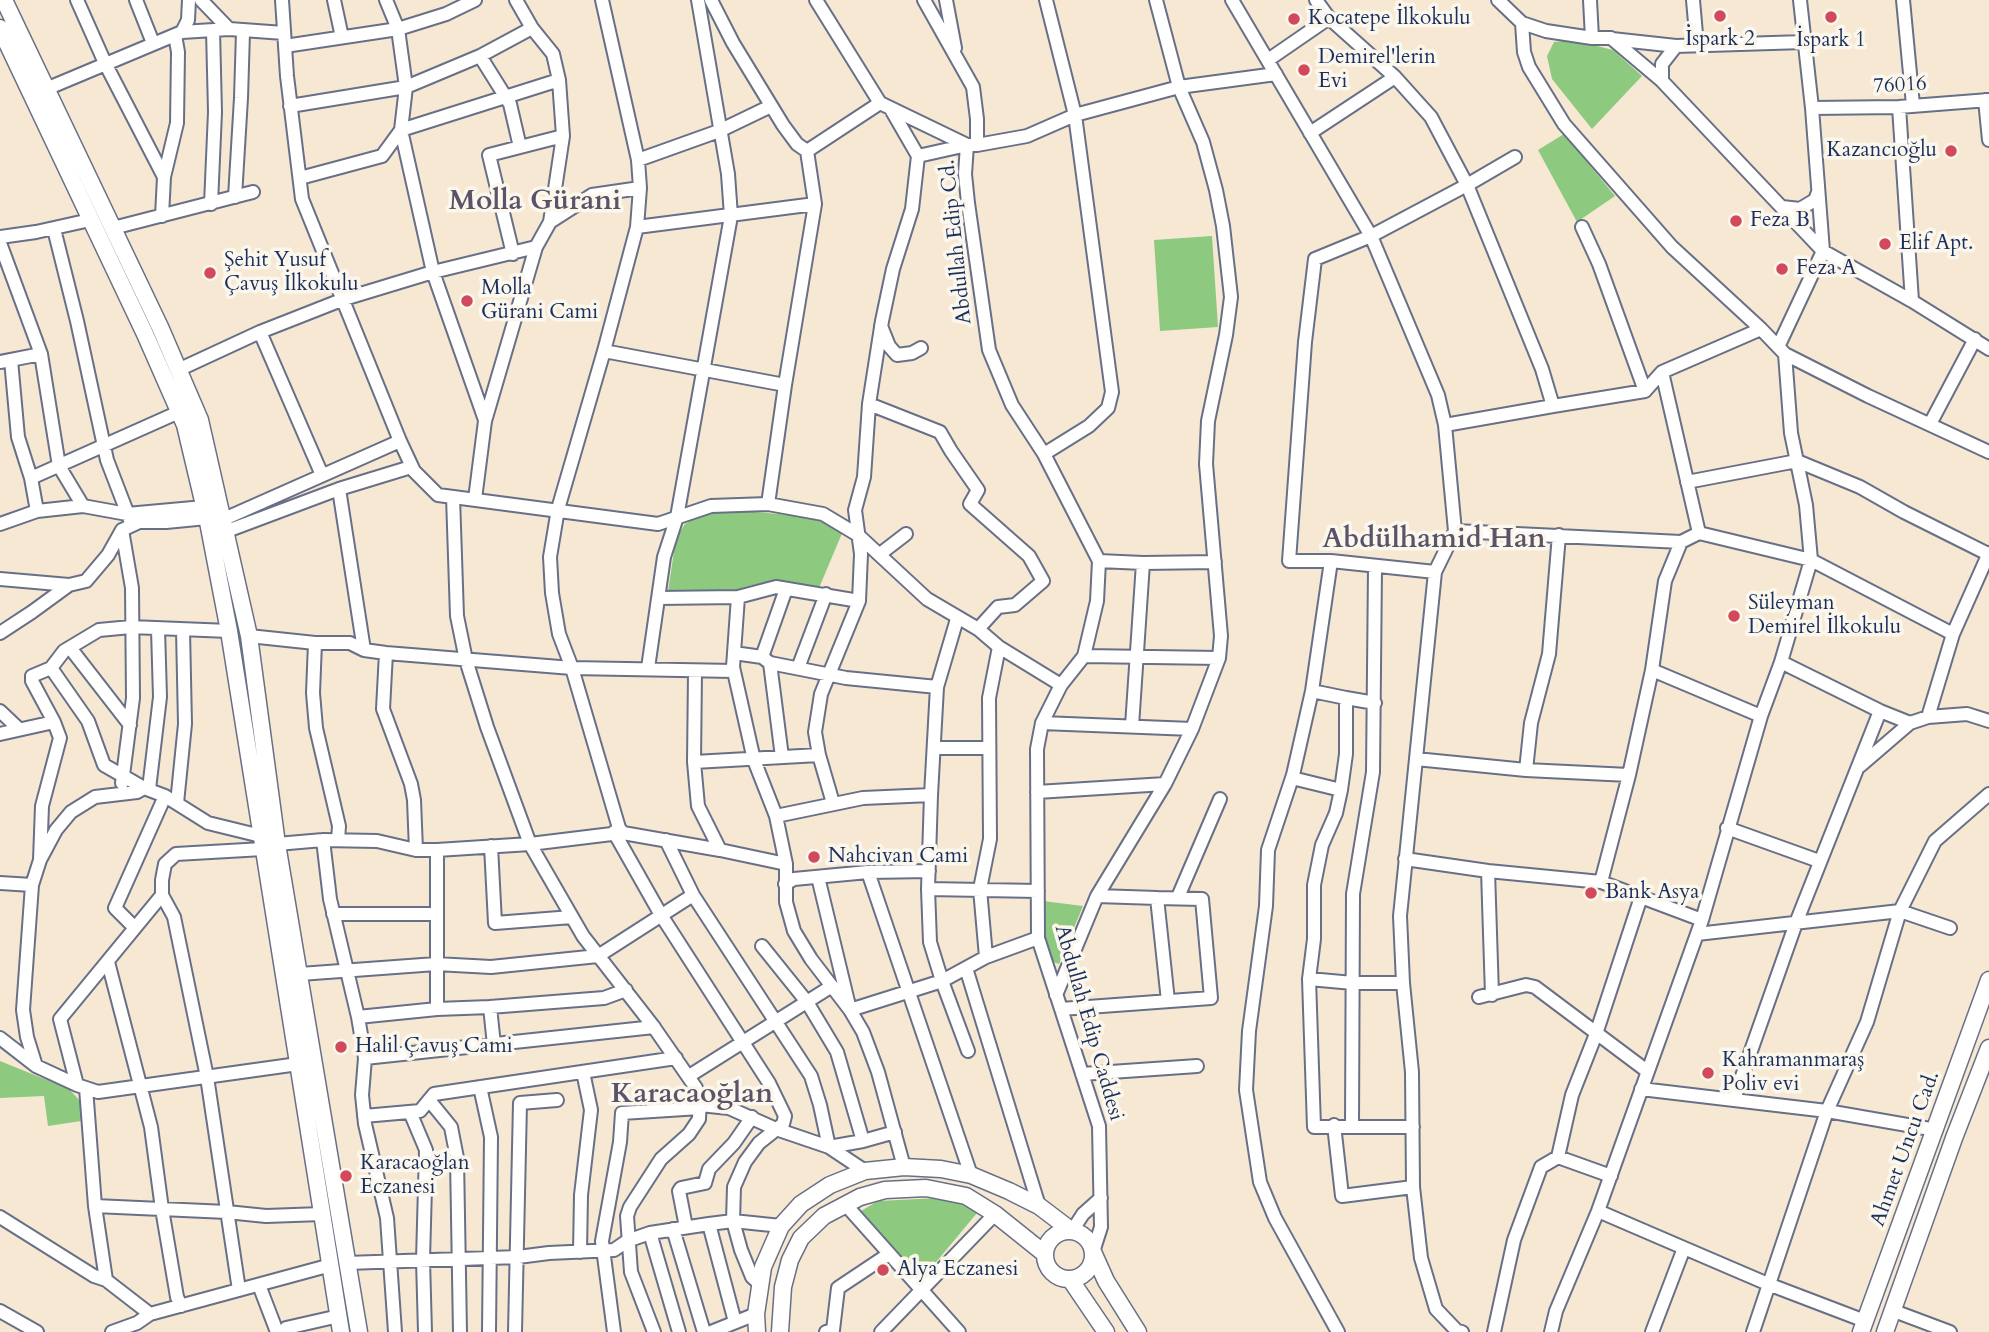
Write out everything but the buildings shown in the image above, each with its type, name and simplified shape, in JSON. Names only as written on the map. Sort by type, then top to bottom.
[{"type":"main road","points":[[4,0],[113,228],[200,420],[226,525],[249,636],[267,843],[300,974],[339,1264],[340,1324]]},
{"type":"main road","points":[[1,33],[145,334],[184,425],[206,512],[267,843],[322,1214],[359,1332]]},
{"type":"main road","name":"Ahmet Uncu Cad.","points":[[1863,1326],[1989,980]]},
{"type":"main road","name":"Ahmet Uncu Cad.","points":[[1885,1332],[1989,1048]]},
{"type":"main road","points":[[757,1332],[756,1314],[763,1267],[781,1226],[801,1204],[830,1185],[865,1171],[904,1167],[941,1169],[971,1175],[1039,1206],[1086,1238],[1106,1281],[1138,1332]]},
{"type":"main road","points":[[780,1332],[783,1287],[801,1238],[824,1216],[845,1204],[885,1190],[926,1188],[966,1196],[995,1214],[1045,1254]]},
{"type":"main road","points":[[1072,1231],[1056,1234],[1046,1246],[1046,1262],[1055,1275],[1070,1279],[1085,1273],[1090,1267],[1093,1252]]},
{"type":"main road","points":[[1070,1279],[1106,1332]]},
{"type":"street","points":[[77,0],[105,63],[164,177]]},
{"type":"street","points":[[136,0],[153,43]]},
{"type":"street","points":[[162,215],[164,177],[177,123],[179,34],[188,20],[189,0]]},
{"type":"street","points":[[201,0],[229,30]]},
{"type":"street","points":[[282,0],[290,106],[302,199],[411,467],[438,495],[658,524],[711,506],[768,504],[823,514],[858,535],[927,599],[978,629],[999,647],[1061,685]]},
{"type":"street","points":[[334,0],[342,37]]},
{"type":"street","points":[[386,0],[398,29],[406,87],[401,130],[433,272],[485,421]]},
{"type":"street","points":[[46,89],[179,34],[229,30],[285,39],[342,37],[398,29],[446,14],[475,0]]},
{"type":"street","points":[[475,499],[485,421],[537,247],[550,222],[563,136],[559,79],[553,54],[532,28],[516,0]]},
{"type":"street","points":[[602,0],[638,160],[640,188],[637,227],[558,509],[550,557],[552,593],[559,634],[572,668],[619,833],[661,915],[769,1083],[785,1116],[783,1124],[759,1143],[737,1177],[732,1204],[733,1221],[741,1250],[752,1277],[761,1284]]},
{"type":"street","points":[[648,668],[664,557],[677,517],[731,216],[728,174],[698,0]]},
{"type":"street","points":[[711,0],[771,106],[797,144],[807,151],[815,204],[768,504]]},
{"type":"street","points":[[816,0],[918,156],[912,209],[892,269],[869,404],[864,477],[855,510],[861,554],[859,601],[821,694],[815,732],[833,803]]},
{"type":"street","points":[[924,0],[972,87],[977,119],[972,145]]},
{"type":"street","points":[[946,0],[958,60]]},
{"type":"street","points":[[1046,0],[1075,115],[1112,392],[1108,408],[1089,426],[1044,454],[1099,561],[1215,562]]},
{"type":"street","points":[[1056,995],[1097,896],[1165,784],[1192,729],[1219,658],[1221,636],[1206,464],[1208,421],[1231,297],[1216,190],[1203,142],[1179,87],[1156,0]]},
{"type":"street","points":[[1232,0],[1370,236],[1438,396],[1445,425],[1455,531],[1435,572],[1400,916],[1403,983],[1412,1072],[1413,1187],[1420,1258],[1436,1309],[1459,1332]]},
{"type":"street","points":[[1316,0],[1329,18],[1395,77],[1431,117],[1467,185],[1542,369],[1553,406]]},
{"type":"street","points":[[1498,0],[1522,23],[1546,32],[1676,46],[1804,42]]},
{"type":"street","points":[[1590,0],[1592,38]]},
{"type":"street","points":[[1693,0],[1697,45]]},
{"type":"street","points":[[1551,1332],[1556,1311],[1598,1212],[1702,920],[1727,828],[1811,560],[1807,505],[1791,433],[1782,351],[1823,251],[1800,0]]},
{"type":"street","points":[[1903,0],[1913,105]]},
{"type":"street","points":[[1268,60],[1329,18]]},
{"type":"street","points":[[1522,23],[1524,52],[1529,67],[1564,124],[1672,247],[1782,351],[1868,396],[1989,452]]},
{"type":"street","points":[[290,106],[406,87],[480,56],[532,28]]},
{"type":"street","points":[[211,204],[215,113],[213,30]]},
{"type":"street","points":[[235,197],[243,32]]},
{"type":"street","points":[[1611,38],[1662,81],[1823,251],[1912,301],[1989,349]]},
{"type":"street","points":[[1662,81],[1662,64],[1676,46]]},
{"type":"street","points":[[480,56],[510,104],[520,147]]},
{"type":"street","points":[[918,156],[1027,136],[1075,115],[1179,87],[1276,74]]},
{"type":"street","points":[[1310,133],[1395,77]]},
{"type":"street","points":[[300,178],[382,156],[401,130],[559,79]]},
{"type":"street","points":[[1987,100],[1989,140]]},
{"type":"street","name":"76016","points":[[1812,108],[1899,107],[1987,100]]},
{"type":"street","points":[[638,160],[719,131],[771,106]]},
{"type":"street","points":[[807,151],[886,107]]},
{"type":"street","name":"Abdullah Edip Cd.","points":[[886,107],[972,145],[965,174],[989,350],[1012,405],[1044,454]]},
{"type":"street","points":[[1899,107],[1912,301]]},
{"type":"street","points":[[513,254],[489,155],[563,136]]},
{"type":"street","points":[[1435,572],[1375,568],[1331,561],[1289,561],[1305,342],[1315,259],[1370,236],[1515,157]]},
{"type":"street","points":[[550,222],[592,195],[640,188]]},
{"type":"street","points":[[1781,206],[1800,209],[1815,200],[1819,191]]},
{"type":"street","points":[[113,228],[253,192]]},
{"type":"street","points":[[637,227],[815,204]]},
{"type":"street","points":[[83,506],[59,466],[41,354],[0,240],[90,220]]},
{"type":"street","points":[[1582,227],[1599,264],[1645,391]]},
{"type":"street","points":[[54,229],[78,321],[107,460],[127,523],[132,589],[133,698],[122,785],[116,794]]},
{"type":"street","points":[[178,370],[260,332],[344,299],[433,272],[537,247]]},
{"type":"street","points":[[881,326],[889,346],[897,355],[912,353],[921,348]]},
{"type":"street","points":[[1445,425],[1645,391],[1662,372],[1761,329]]},
{"type":"street","points":[[260,332],[322,475]]},
{"type":"street","points":[[1930,424],[1975,339]]},
{"type":"street","points":[[604,351],[785,385]]},
{"type":"street","points":[[37,511],[32,478],[18,437],[5,361],[41,354]]},
{"type":"street","points":[[1662,372],[1699,533]]},
{"type":"street","points":[[869,404],[940,432],[978,490],[970,504],[1029,556],[1043,581],[1015,605],[998,607],[978,629]]},
{"type":"street","points":[[32,478],[179,412]]},
{"type":"street","points":[[226,525],[322,475],[400,441]]},
{"type":"street","points":[[1687,482],[1797,461],[1860,487],[1989,554],[1953,634],[1928,717]]},
{"type":"street","points":[[226,525],[411,467]]},
{"type":"street","points":[[339,489],[364,650]]},
{"type":"street","points":[[453,497],[457,616],[466,660],[487,727],[530,844],[598,956],[654,1027],[696,1087],[700,1107],[699,1119],[689,1135],[661,1158],[627,1216],[631,1272],[654,1332]]},
{"type":"street","points":[[0,524],[37,511],[83,506],[127,523],[206,512]]},
{"type":"street","points":[[0,579],[69,585],[86,581],[108,555],[127,523]]},
{"type":"street","points":[[1455,531],[1681,542],[1699,533],[1811,560],[1953,634]]},
{"type":"street","points":[[880,554],[906,534]]},
{"type":"street","points":[[1526,769],[1531,723],[1549,654],[1559,535]]},
{"type":"street","points":[[1601,883],[1652,670],[1665,581],[1681,542]]},
{"type":"street","name":"Abdullah Edip Caddesi","points":[[1093,1252],[1101,1227],[1099,1126],[1038,938],[1037,748],[1042,723],[1061,685],[1084,656],[1097,601],[1099,561]]},
{"type":"street","points":[[1331,561],[1312,691],[1292,778],[1268,850],[1266,906],[1249,1031],[1246,1090],[1260,1182],[1275,1218],[1338,1332]]},
{"type":"street","points":[[1132,726],[1143,562]]},
{"type":"street","points":[[1352,1127],[1353,894],[1371,792],[1375,704],[1372,666],[1375,568]]},
{"type":"street","points":[[0,632],[69,585]]},
{"type":"street","points":[[658,598],[737,597],[776,587],[859,601]]},
{"type":"street","points":[[782,757],[766,660],[786,589]]},
{"type":"street","points":[[798,668],[825,594]]},
{"type":"street","points":[[737,597],[734,671],[754,760],[776,816],[786,864],[786,902],[794,931],[863,1032],[878,1072],[904,1167]]},
{"type":"street","points":[[957,619],[937,687],[928,889],[930,942],[968,1051]]},
{"type":"street","points":[[40,860],[42,806],[60,738],[32,676],[51,668],[64,651],[99,630],[131,627],[229,631]]},
{"type":"street","points":[[147,788],[159,710],[158,629]]},
{"type":"street","points":[[135,928],[115,908],[171,799],[184,724],[183,630]]},
{"type":"street","points":[[249,636],[315,643],[351,643],[364,650],[386,653],[572,668],[734,671]]},
{"type":"street","points":[[315,643],[313,693],[316,728],[339,826],[338,840]]},
{"type":"street","points":[[986,957],[980,889],[990,839],[989,698],[999,647]]},
{"type":"street","points":[[71,649],[130,725]]},
{"type":"street","points":[[386,653],[383,709],[413,792],[416,849]]},
{"type":"street","points":[[734,653],[830,675],[937,687]]},
{"type":"street","points":[[1084,656],[1219,658]]},
{"type":"street","points":[[1781,662],[1910,723]]},
{"type":"street","points":[[51,668],[88,722],[104,765],[171,799],[216,826],[267,843]]},
{"type":"street","points":[[1652,670],[1761,716]]},
{"type":"street","points":[[695,672],[694,762],[698,806],[720,850]]},
{"type":"street","points":[[1312,691],[1375,704]]},
{"type":"street","points":[[1346,698],[1346,754],[1341,790],[1336,813],[1322,845],[1314,885],[1314,939],[1309,979],[1314,1127],[1413,1127]]},
{"type":"street","points":[[0,710],[19,729]]},
{"type":"street","points":[[1734,1099],[1819,861],[1880,711]]},
{"type":"street","points":[[1857,768],[1910,723],[1928,717],[1968,714],[1989,721]]},
{"type":"street","points":[[0,734],[54,722]]},
{"type":"street","points":[[1042,723],[1192,729]]},
{"type":"street","points":[[934,748],[988,748]]},
{"type":"street","points":[[694,762],[819,755]]},
{"type":"street","points":[[1416,759],[1629,775]]},
{"type":"street","points":[[1292,778],[1341,790]]},
{"type":"street","points":[[1037,792],[1165,784]]},
{"type":"street","points":[[36,1066],[27,1037],[23,1010],[32,885],[40,860],[56,830],[71,812],[95,797],[137,792],[147,788]]},
{"type":"street","points":[[1753,1332],[1828,1111],[1867,1022],[1900,911],[1935,841],[1989,794]]},
{"type":"street","points":[[776,816],[863,798],[931,795]]},
{"type":"street","points":[[1178,897],[1220,799]]},
{"type":"street","points":[[1727,828],[1819,861]]},
{"type":"street","points":[[106,1280],[82,1087],[60,1019],[162,895],[165,864],[176,854],[267,843],[323,840],[377,841],[416,849],[437,850],[530,844],[619,833],[786,864]]},
{"type":"street","points":[[323,840],[330,899],[365,1058],[362,1095],[364,1116],[387,1218],[395,1332]]},
{"type":"street","points":[[666,840],[693,895],[811,1076],[829,1147]]},
{"type":"street","points":[[491,846],[495,923],[572,917]]},
{"type":"street","points":[[437,850],[437,1009]]},
{"type":"street","points":[[1405,859],[1601,883],[1702,920]]},
{"type":"street","points":[[785,884],[794,879],[868,872],[929,871]]},
{"type":"street","points":[[1488,871],[1485,996],[1526,985],[1535,986],[1647,1071]]},
{"type":"street","points":[[868,872],[971,1175]]},
{"type":"street","points":[[818,877],[850,1010]]},
{"type":"street","points":[[0,884],[32,885]]},
{"type":"street","points":[[928,889],[1038,891]]},
{"type":"street","points":[[162,895],[174,917],[207,1077],[239,1290]]},
{"type":"street","points":[[300,974],[436,964],[491,967],[598,956],[693,895]]},
{"type":"street","points":[[1060,1009],[1211,998],[1202,899],[1097,896]]},
{"type":"street","points":[[1494,1332],[1514,1240],[1541,1167],[1558,1157],[1572,1095],[1596,1034],[1641,897]]},
{"type":"street","points":[[1157,898],[1168,1001]]},
{"type":"street","points":[[1697,934],[1900,911],[1950,928]]},
{"type":"street","points":[[334,914],[436,914]]},
{"type":"street","points":[[850,1010],[942,981],[986,957],[1038,938]]},
{"type":"street","points":[[762,946],[807,1002],[838,1052],[863,1141]]},
{"type":"street","points":[[108,962],[151,1127],[162,1209],[177,1297],[181,1306]]},
{"type":"street","points":[[967,968],[1039,1206]]},
{"type":"street","points":[[1309,979],[1353,983],[1403,983]]},
{"type":"street","points":[[689,1076],[832,986]]},
{"type":"street","points":[[358,1017],[437,1009],[604,999],[626,990]]},
{"type":"street","points":[[490,1007],[494,1045]]},
{"type":"street","points":[[365,1058],[654,1027]]},
{"type":"street","points":[[0,1038],[36,1066],[98,1092],[298,1064]]},
{"type":"street","points":[[364,1116],[420,1111],[434,1094],[676,1058]]},
{"type":"street","points":[[1082,1074],[1197,1066]]},
{"type":"street","points":[[580,1252],[581,1195],[592,1111],[583,1072]]},
{"type":"street","points":[[480,1087],[491,1137],[489,1332]]},
{"type":"street","points":[[1641,1089],[1828,1111],[1936,1130]]},
{"type":"street","points":[[429,1100],[451,1127],[457,1158],[460,1332]]},
{"type":"street","points":[[515,1332],[520,1102],[557,1100]]},
{"type":"street","points":[[614,1332],[602,1241],[620,1142],[622,1113],[700,1107],[729,1108],[776,1129],[829,1147],[865,1171]]},
{"type":"street","points":[[410,1111],[426,1150],[425,1332]]},
{"type":"street","points":[[704,1332],[680,1228],[679,1191],[681,1188],[705,1183],[709,1169],[734,1143],[752,1117]]},
{"type":"street","points":[[1334,1125],[1342,1196],[1413,1187]]},
{"type":"street","points":[[829,1147],[895,1132]]},
{"type":"street","points":[[1558,1157],[1611,1176]]},
{"type":"street","points":[[1072,1231],[1083,1214],[1101,1198]]},
{"type":"street","points":[[845,1204],[959,1332]]},
{"type":"street","points":[[95,1206],[266,1216],[322,1214]]},
{"type":"street","points":[[1598,1212],[1863,1326]]},
{"type":"street","points":[[881,1332],[995,1214]]},
{"type":"street","points":[[0,1217],[94,1276],[106,1280],[149,1314]]},
{"type":"street","points":[[112,1332],[149,1314],[339,1264],[603,1251],[614,1250],[627,1241],[650,1233],[680,1228],[733,1221],[781,1226]]},
{"type":"street","points":[[709,1224],[735,1322]]},
{"type":"street","points":[[650,1233],[679,1332]]},
{"type":"street","points":[[1651,1332],[1684,1248]]},
{"type":"street","points":[[826,1332],[833,1330],[838,1288],[889,1254]]},
{"type":"street","points":[[259,1285],[277,1332]]},
{"type":"street","points":[[0,1311],[37,1332]]},
{"type":"street","points":[[1894,1311],[1950,1332]]},
{"type":"street","points":[[711,1332],[756,1314]]},
{"type":"street","points":[[283,1332],[286,1328],[340,1324]]},
{"type":"green space","points":[[1573,40],[1613,50],[1642,76],[1592,129],[1552,79],[1547,56],[1554,42]]},
{"type":"green space","points":[[1564,134],[1615,196],[1577,222],[1538,150]]},
{"type":"green space","points":[[1212,236],[1218,327],[1160,331],[1154,240]]},
{"type":"green space","points":[[734,510],[822,518],[843,531],[819,588],[771,581],[744,587],[733,596],[667,598],[676,538],[685,524],[701,515]]},
{"type":"green space","points":[[1043,901],[1083,906],[1059,964],[1053,962],[1045,939]]},
{"type":"green space","points":[[0,1061],[69,1089],[80,1101],[88,1120],[48,1126],[44,1096],[0,1098]]},
{"type":"green space","points":[[938,1198],[969,1206],[977,1213],[922,1279],[861,1211],[878,1201]]},
{"type":"place","name":"İspark 2","points":[[1720,16]]},
{"type":"place","name":"İspark 1","points":[[1831,17]]},
{"type":"place","name":"Kocatepe İlkokulu","points":[[1294,19]]},
{"type":"place","name":"Demirel'lerin Evi","points":[[1304,70]]},
{"type":"place","name":"Kazancıoğlu","points":[[1951,151]]},
{"type":"place","name":"Feza B","points":[[1736,221]]},
{"type":"place","name":"Elif Apt.","points":[[1885,244]]},
{"type":"place","name":"Feza A","points":[[1782,269]]},
{"type":"place","name":"Şehit Yusuf Çavuş İlkokulu","points":[[210,273]]},
{"type":"place","name":"Molla Gürani Cami","points":[[467,301]]},
{"type":"place","name":"Süleyman Demirel İlkokulu","points":[[1734,616]]},
{"type":"place","name":"Nahcivan Cami","points":[[814,857]]},
{"type":"place","name":"Bank Asya","points":[[1591,893]]},
{"type":"place","name":"Halil Çavuş Cami","points":[[341,1047]]},
{"type":"place","name":"Kahramanmaraş Poliv evi","points":[[1708,1073]]},
{"type":"place","name":"Karacaoğlan Eczanesi","points":[[346,1176]]},
{"type":"place","name":"Alya Eczanesi","points":[[883,1270]]},
{"type":"district","name":"Molla Gürani","points":[[535,203]]},
{"type":"district","name":"Abdülhamid Han","points":[[1434,541]]},
{"type":"district","name":"Karacaoğlan","points":[[692,1096]]}]
